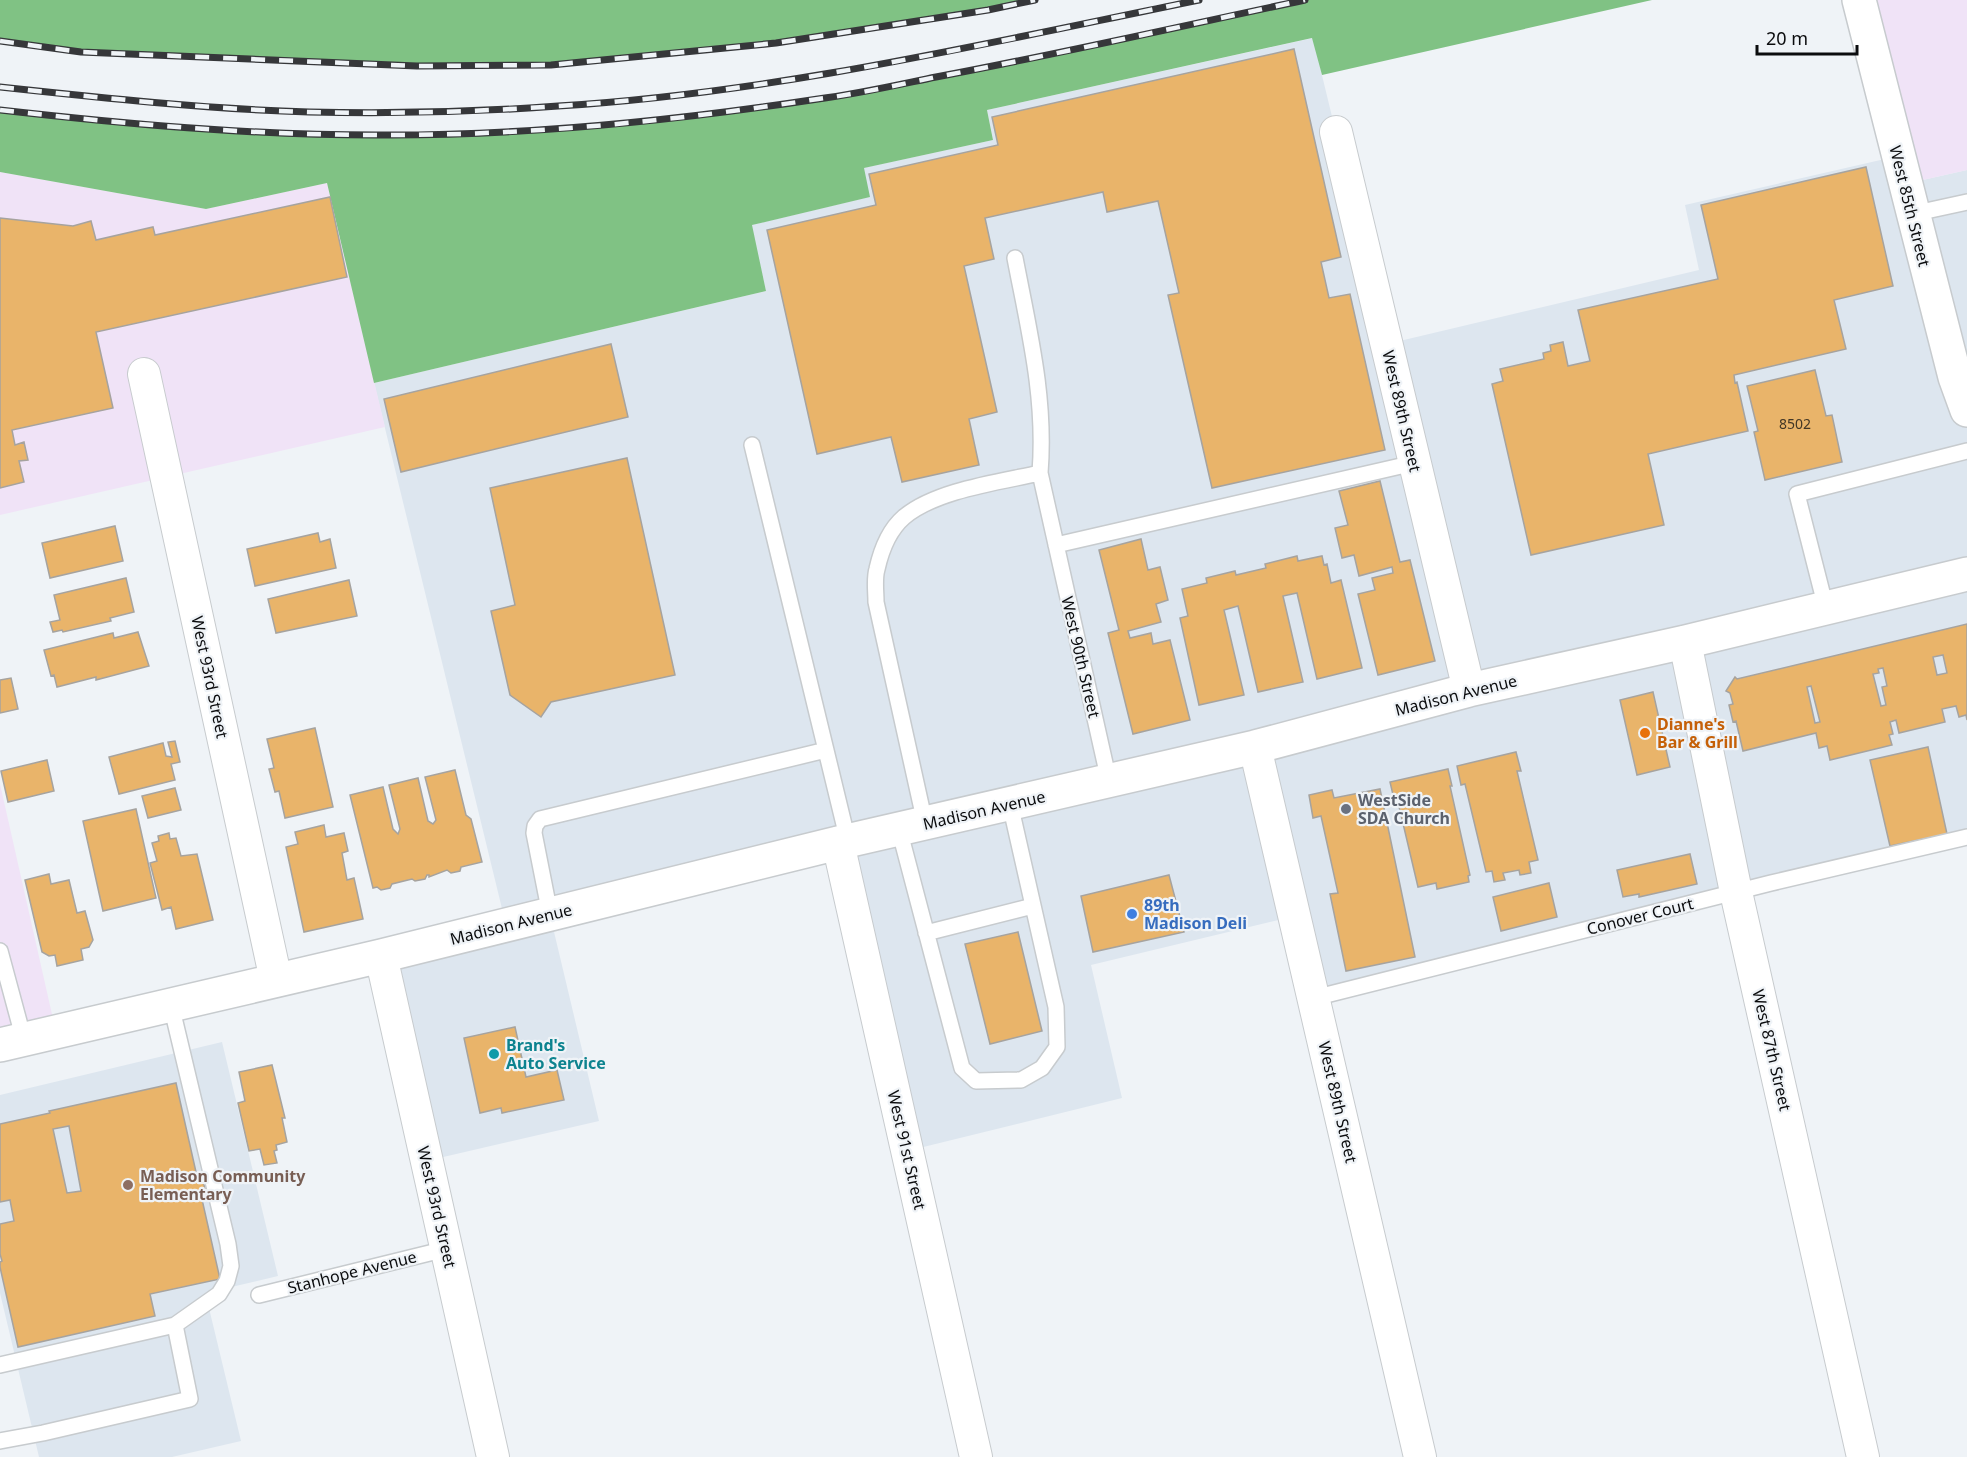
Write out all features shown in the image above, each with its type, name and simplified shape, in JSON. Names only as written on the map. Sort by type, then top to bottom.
[{"type":"street","name":"West 85th Street","points":[[1859,0],[1912,214],[1955,377],[1967,410]]},
{"type":"street","name":"West 89th Street","points":[[1336,132],[1469,690]]},
{"type":"street","name":"West 93rd Street","points":[[144,374],[276,981]]},
{"type":"street","name":"Madison Avenue","points":[[12,1043],[381,956],[843,842],[1255,747],[1469,690],[1685,642],[1967,574]]},
{"type":"street","name":"West 87th Street","points":[[1685,642],[1736,892],[1863,1457]]},
{"type":"street","name":"West 89th Street","points":[[1255,747],[1420,1457]]},
{"type":"street","name":"West 91st Street","points":[[843,842],[976,1457]]},
{"type":"street","name":"West 93rd Street","points":[[381,956],[493,1457]]},
{"type":"lane","points":[[1912,214],[1967,202]]},
{"type":"lane","name":"West 90th Street","points":[[1015,258],[1040,396],[1042,442],[1040,473],[1109,781]]},
{"type":"lane","points":[[752,445],[826,750],[843,842]]},
{"type":"lane","points":[[1826,608],[1797,494],[1967,452]]},
{"type":"lane","points":[[1055,539],[1414,463]]},
{"type":"lane","points":[[1010,804],[1056,1007],[1057,1047],[1042,1068],[1021,1080],[976,1082],[962,1068],[926,933],[912,826],[876,602],[876,572],[884,543],[904,517],[930,502],[969,488],[1040,473]]},
{"type":"lane","points":[[550,914],[534,833],[535,826],[540,819],[826,750]]},
{"type":"lane","name":"Conover Court","points":[[1314,998],[1736,892],[1967,837]]},
{"type":"lane","points":[[926,933],[1033,906]]},
{"type":"lane","points":[[0,952],[12,1043]]},
{"type":"lane","points":[[0,1365],[175,1325],[219,1294],[227,1281],[231,1266],[228,1244],[171,1005]]},
{"type":"lane","name":"Stanhope Avenue","points":[[259,1295],[446,1249]]},
{"type":"lane","points":[[0,1441],[190,1399],[175,1325]]},
{"type":"shaded area","points":[[1859,0],[1967,0],[1967,170],[1905,184]]},
{"type":"shaded area","points":[[1313,38],[1387,344],[1699,270],[1685,205],[1898,156],[1905,184],[1967,170],[1967,837],[1314,998],[1295,916],[1091,965],[1122,1098],[907,1151],[838,844],[550,915],[599,1121],[426,1161],[381,956],[506,925],[374,383],[766,291],[751,225],[869,197],[863,168],[993,140],[987,110]]},
{"type":"shaded area","points":[[0,172],[206,209],[327,183],[385,427],[0,515]]},
{"type":"shaded area","points":[[0,784],[56,1032],[0,1045]]},
{"type":"shaded area","name":"Madison Community Elementary","points":[[222,1042],[278,1276],[210,1292],[208,1304],[241,1441],[172,1457],[39,1457],[0,1293],[0,1095]]},
{"type":"green space","points":[[0,0],[1035,0],[988,10],[776,43],[551,65],[417,66],[81,52],[0,41]]},
{"type":"green space","points":[[1305,0],[1652,0],[1322,75],[1312,38],[987,110],[993,140],[864,168],[870,197],[752,225],[766,291],[374,383],[327,183],[206,209],[0,172],[0,110],[188,128],[282,133],[432,135],[598,126],[709,114],[863,92]]},
{"type":"building","points":[[1294,49],[1341,257],[1321,262],[1329,298],[1350,294],[1385,450],[1212,488],[1168,295],[1179,293],[1158,201],[1107,212],[1103,192],[985,218],[994,259],[964,266],[997,412],[969,419],[979,465],[902,482],[891,437],[817,454],[767,230],[876,205],[869,174],[998,145],[992,117]]},
{"type":"building","points":[[1866,167],[1893,286],[1834,300],[1846,349],[1734,375],[1748,431],[1648,454],[1664,525],[1531,555],[1492,384],[1503,381],[1500,369],[1544,359],[1543,353],[1551,351],[1550,345],[1563,342],[1568,366],[1590,361],[1578,310],[1718,279],[1701,205]]},
{"type":"building","points":[[330,197],[347,277],[96,332],[113,408],[12,430],[15,445],[24,442],[28,460],[19,461],[24,482],[0,488],[0,218],[73,226],[91,221],[96,240],[153,227],[155,235]]},
{"type":"building","points":[[611,344],[628,417],[401,472],[384,399]]},
{"type":"building","points":[[1815,370],[1826,416],[1832,415],[1842,462],[1765,480],[1754,432],[1758,431],[1747,386]]},
{"type":"building","points":[[627,458],[675,675],[551,702],[541,717],[510,695],[491,611],[515,605],[490,488]]},
{"type":"building","points":[[1380,481],[1400,562],[1410,560],[1435,661],[1378,675],[1358,594],[1375,590],[1372,578],[1393,573],[1392,567],[1359,576],[1354,555],[1342,558],[1335,528],[1348,525],[1339,491]]},
{"type":"building","points":[[115,526],[123,561],[50,578],[42,543]]},
{"type":"building","points":[[318,533],[320,542],[330,539],[336,568],[255,586],[247,549]]},
{"type":"building","points":[[1141,539],[1148,570],[1160,567],[1168,600],[1156,604],[1161,622],[1128,631],[1130,638],[1151,633],[1153,644],[1170,640],[1190,720],[1133,734],[1108,633],[1119,630],[1099,550]]},
{"type":"building","points":[[1297,556],[1298,561],[1322,556],[1324,565],[1327,564],[1331,583],[1341,580],[1362,668],[1317,679],[1297,593],[1283,596],[1303,682],[1258,692],[1238,606],[1224,610],[1244,695],[1199,705],[1180,618],[1188,616],[1182,589],[1207,583],[1206,578],[1235,571],[1236,575],[1266,568],[1265,564]]},
{"type":"building","points":[[126,578],[134,612],[110,618],[111,621],[63,632],[62,630],[53,632],[50,622],[60,620],[54,595]]},
{"type":"building","points":[[349,580],[357,616],[276,633],[268,599]]},
{"type":"building","points":[[1967,624],[1967,720],[1966,715],[1959,717],[1956,706],[1942,709],[1945,722],[1899,733],[1896,720],[1890,722],[1893,734],[1889,735],[1892,745],[1830,760],[1827,746],[1819,748],[1816,733],[1743,751],[1736,721],[1733,722],[1729,705],[1733,704],[1730,693],[1726,691],[1735,677],[1737,679]],"holes":[[[1943,655],[1947,673],[1937,675],[1933,657]],[[1883,668],[1887,686],[1882,687],[1886,705],[1881,706],[1873,674],[1879,673],[1878,669]],[[1811,686],[1820,722],[1815,723],[1807,687]]]},
{"type":"building","points":[[138,632],[149,666],[96,680],[96,677],[57,687],[54,675],[51,676],[44,650],[113,633],[114,638]]},
{"type":"building","points":[[11,678],[18,709],[0,713],[0,680]]},
{"type":"building","name":"Dianne's Bar & Grill","points":[[1653,692],[1670,767],[1637,775],[1620,700]]},
{"type":"building","points":[[315,728],[333,807],[285,818],[279,791],[275,792],[269,769],[274,768],[267,739]]},
{"type":"building","points":[[175,741],[180,762],[171,764],[175,780],[119,794],[109,757],[163,743],[166,756],[172,757],[168,742]]},
{"type":"building","points":[[1928,747],[1947,834],[1890,846],[1870,760]]},
{"type":"building","points":[[1516,752],[1521,771],[1517,771],[1538,860],[1529,862],[1531,873],[1520,875],[1519,870],[1503,873],[1505,880],[1494,882],[1492,871],[1486,872],[1465,784],[1461,785],[1457,766]]},
{"type":"building","points":[[47,760],[54,791],[8,802],[1,771]]},
{"type":"building","points":[[1448,769],[1470,875],[1468,876],[1469,882],[1437,889],[1436,883],[1418,887],[1397,798],[1394,799],[1390,782]]},
{"type":"building","points":[[455,770],[466,815],[471,819],[482,862],[461,867],[460,871],[451,873],[447,870],[429,877],[427,875],[425,879],[415,881],[412,879],[392,884],[390,888],[381,890],[377,887],[373,888],[350,795],[383,787],[393,829],[398,834],[400,829],[389,785],[418,778],[428,821],[433,824],[436,820],[425,777]]},
{"type":"building","points":[[175,788],[181,810],[148,818],[142,796]]},
{"type":"building","points":[[1380,789],[1415,957],[1346,971],[1330,894],[1338,893],[1321,816],[1313,818],[1309,795],[1332,790],[1334,798]]},
{"type":"building","points":[[136,809],[156,898],[103,911],[83,821]]},
{"type":"building","points":[[324,825],[326,837],[344,833],[348,851],[342,853],[347,880],[354,878],[363,919],[304,932],[286,847],[298,844],[295,832]]},
{"type":"building","points":[[169,833],[170,839],[176,838],[181,856],[197,854],[213,920],[176,929],[171,907],[162,910],[150,863],[157,861],[152,843],[159,841],[158,836]]},
{"type":"building","points":[[1690,854],[1697,884],[1639,897],[1639,894],[1623,897],[1617,870]]},
{"type":"building","points":[[49,874],[51,884],[69,880],[77,913],[85,911],[93,940],[89,947],[81,949],[83,960],[57,966],[55,955],[49,956],[42,952],[25,880]]},
{"type":"building","name":"89th Madison Deli","points":[[1169,875],[1184,932],[1093,952],[1081,896]]},
{"type":"building","points":[[1549,883],[1557,917],[1501,931],[1493,897]]},
{"type":"building","points":[[1018,932],[1042,1031],[990,1044],[965,944]]},
{"type":"building","name":"Brand's Auto Service","points":[[515,1027],[526,1077],[557,1070],[564,1100],[502,1113],[501,1108],[480,1113],[464,1038]]},
{"type":"building","points":[[272,1065],[285,1118],[282,1118],[287,1142],[276,1145],[277,1150],[274,1151],[277,1163],[264,1165],[260,1149],[249,1151],[238,1103],[245,1101],[239,1072]]},
{"type":"building","points":[[176,1083],[198,1181],[203,1180],[206,1194],[201,1195],[220,1279],[150,1294],[155,1316],[18,1347],[0,1267],[2,1261],[0,1224],[14,1221],[10,1200],[0,1202],[0,1124],[50,1113],[49,1111]],"holes":[[[69,1126],[81,1191],[67,1193],[53,1129]]]},
{"type":"railway","points":[[0,41],[81,52],[417,66],[551,65],[776,43],[988,10],[1035,0]]},
{"type":"railway","points":[[0,87],[193,106],[270,111],[434,112],[558,106],[720,90],[800,78],[960,49],[1199,0]]},
{"type":"railway","points":[[0,110],[188,128],[282,133],[432,135],[598,126],[709,114],[863,92],[1305,0]]},
{"type":"place","name":"Dianne's Bar & Grill","points":[[1645,733]]},
{"type":"place","name":"WestSide SDA Church","points":[[1346,809]]},
{"type":"place","name":"89th Madison Deli","points":[[1132,914]]},
{"type":"place","name":"Brand's Auto Service","points":[[494,1054]]},
{"type":"place","name":"Madison Community Elementary","points":[[128,1185]]}]
